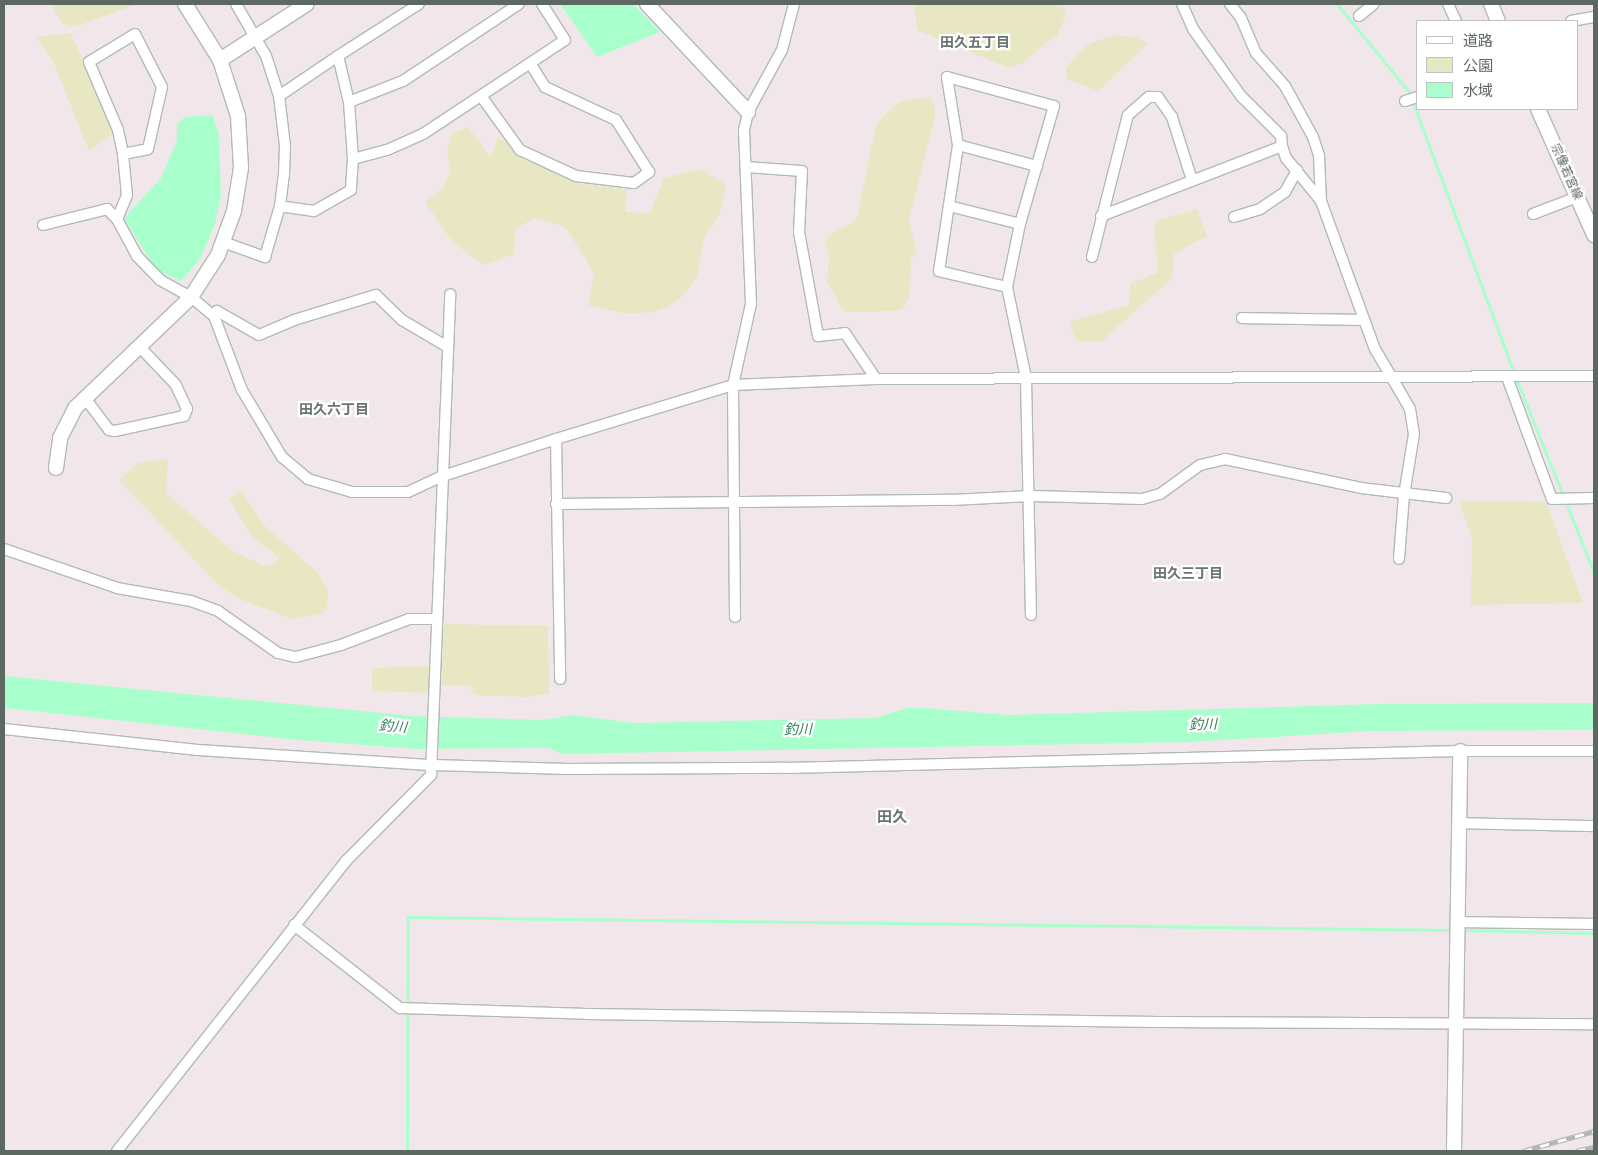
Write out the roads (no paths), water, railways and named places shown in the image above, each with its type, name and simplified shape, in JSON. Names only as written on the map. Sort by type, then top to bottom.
[{"type":"street","points":[[56,468],[56,454],[66,423],[85,398],[191,297],[223,242],[238,193],[240,145],[232,89],[220,60],[186,4]]},
{"type":"street","points":[[223,242],[265,257],[280,206],[285,146],[279,96],[257,37],[236,4]]},
{"type":"street","points":[[220,60],[307,4]]},
{"type":"street","points":[[279,96],[419,4]]},
{"type":"street","points":[[350,102],[403,81],[519,4]]},
{"type":"street","points":[[353,159],[388,150],[423,134],[565,40],[542,4]]},
{"type":"street","points":[[646,4],[748,112]]},
{"type":"street","points":[[734,617],[733,386],[751,304],[744,130],[748,112],[782,50],[794,4]]},
{"type":"street","points":[[1182,4],[1198,36],[1241,96],[1281,136],[1286,158],[1321,201]]},
{"type":"street","points":[[1230,4],[1241,18],[1256,53],[1285,86],[1313,137],[1319,156],[1321,201],[1363,320],[1375,349],[1410,410],[1414,434],[1404,495],[1398,559]]},
{"type":"street","points":[[1359,16],[1374,4]]},
{"type":"street","points":[[1448,4],[1456,20]]},
{"type":"street","points":[[1490,4],[1498,20]]},
{"type":"street","points":[[1577,20],[1594,17]]},
{"type":"street","points":[[117,219],[127,195],[123,154],[118,130],[90,62],[135,34],[162,87],[148,149],[123,154]]},
{"type":"street","points":[[280,206],[314,211],[351,190],[353,159],[350,102],[338,56]]},
{"type":"street","points":[[481,96],[520,150],[576,176],[634,183],[649,172],[616,120],[545,87],[530,64]]},
{"type":"street","points":[[1007,287],[939,271],[958,145],[947,77],[1054,106],[1020,224],[1007,287],[1026,378],[1030,496],[1030,615]]},
{"type":"street","points":[[1092,257],[1128,114],[1150,97],[1158,97],[1172,117],[1192,180]]},
{"type":"street","points":[[1405,101],[1416,97]]},
{"type":"street","name":"宗像若宮線","points":[[1538,110],[1594,235]]},
{"type":"street","points":[[958,145],[1037,166]]},
{"type":"street","points":[[1101,216],[1282,146]]},
{"type":"street","points":[[746,168],[802,170],[799,232],[818,336],[845,333],[876,379]]},
{"type":"street","points":[[1234,218],[1260,209],[1286,192],[1297,170]]},
{"type":"street","points":[[1533,214],[1577,197]]},
{"type":"street","points":[[949,206],[1020,224]]},
{"type":"street","points":[[43,225],[98,209],[107,209],[117,219],[143,262],[160,280],[191,297],[214,316],[242,390],[267,437],[297,472],[315,482],[352,492],[408,492],[440,477],[556,439],[733,386],[876,379],[1594,376]]},
{"type":"street","points":[[117,1151],[346,861],[431,774],[435,696],[440,477],[450,294]]},
{"type":"street","points":[[214,316],[217,312],[259,335],[294,320],[376,295],[402,320],[446,346]]},
{"type":"street","points":[[1242,318],[1363,320]]},
{"type":"street","points":[[85,398],[109,430],[115,431],[184,416],[188,409],[176,385],[140,346]]},
{"type":"street","points":[[1507,377],[1552,499],[1594,498]]},
{"type":"street","points":[[556,439],[560,679]]},
{"type":"street","points":[[556,504],[732,500],[952,500],[1030,496],[1142,499],[1160,494],[1200,465],[1224,459],[1311,479],[1404,495],[1446,498]]},
{"type":"street","points":[[4,549],[117,588],[192,602],[218,611],[278,653],[296,656],[341,645],[409,619],[436,618]]},
{"type":"street","points":[[4,729],[198,750],[433,762],[788,768],[1460,751],[1594,751]]},
{"type":"street","points":[[1454,1151],[1459,922],[1460,751]]},
{"type":"street","points":[[1459,823],[1594,826]]},
{"type":"street","points":[[1459,922],[1594,924]]},
{"type":"street","points":[[294,925],[400,1008],[587,1014],[1594,1024]]},
{"type":"water","points":[[560,4],[633,4],[660,32],[597,57]]},
{"type":"water","points":[[213,115],[219,135],[221,196],[215,224],[200,259],[181,281],[161,272],[150,260],[124,218],[161,178],[177,140],[177,124],[185,117]]},
{"type":"water","name":"釣川","points":[[4,676],[412,716],[544,720],[572,715],[634,723],[876,718],[907,708],[1008,715],[1377,704],[1594,703],[1594,730],[1370,731],[1191,742],[562,754],[549,748],[417,749],[297,740],[4,708]]},
{"type":"waterway","points":[[1337,4],[1409,92],[1518,383],[1594,573]]},
{"type":"waterway","points":[[407,1151],[408,917],[1453,930]]},
{"type":"waterway","points":[[1462,930],[1594,933]]},
{"type":"railway","points":[[1523,1151],[1594,1131]]},
{"type":"railway","points":[[1576,1151],[1594,1147]]},
{"type":"district","name":"田久五丁目","points":[[975,42]]},
{"type":"district","name":"田久六丁目","points":[[334,409]]},
{"type":"district","name":"田久三丁目","points":[[1188,573]]},
{"type":"district","name":"田久","points":[[892,817]]}]
